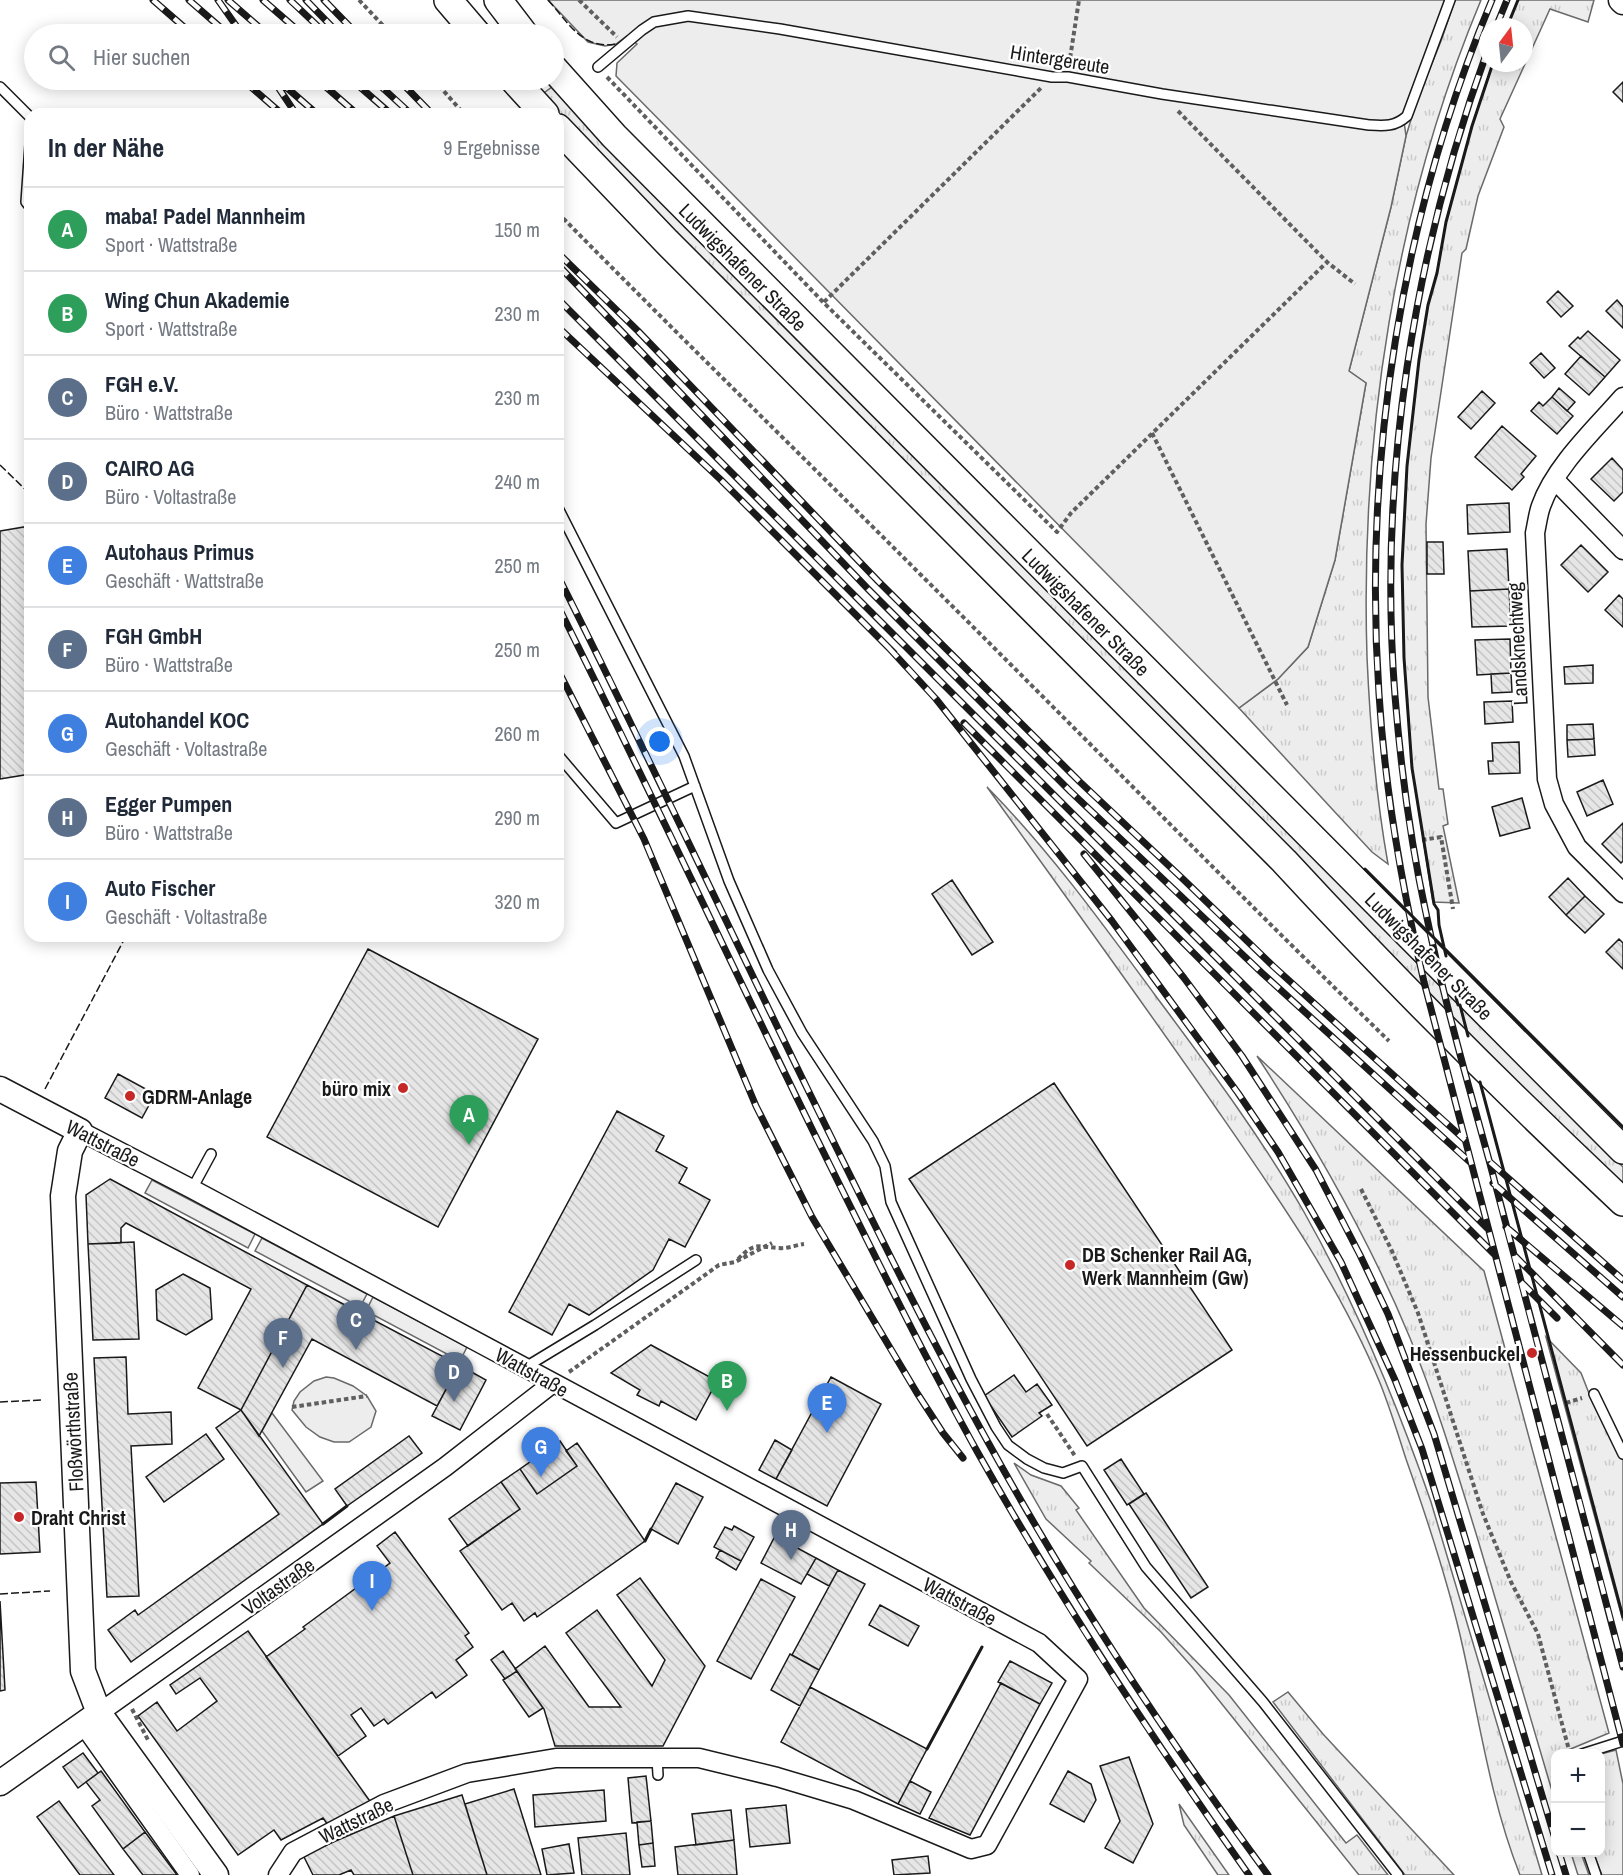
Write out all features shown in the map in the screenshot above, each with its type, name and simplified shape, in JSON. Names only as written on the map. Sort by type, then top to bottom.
[{"type":"main road","points":[[448,0],[468,24]]},
{"type":"main road","points":[[498,0],[516,24]]},
{"type":"main road","name":"Ludwigshafener Straße","points":[[564,80],[614,136],[1623,1150]]},
{"type":"main road","points":[[523,90],[540,108]]},
{"type":"main road","name":"Ludwigshafener Straße","points":[[564,134],[666,241],[1275,853],[1503,1088],[1623,1202]]},
{"type":"street","name":"Landsknechtweg","points":[[1623,397],[1554,480],[1541,505],[1535,533],[1547,779],[1554,804],[1577,847],[1623,893]]},
{"type":"street","points":[[1554,480],[1623,550]]},
{"type":"street","name":"Wattstraße","points":[[0,1089],[192,1189],[1039,1643],[1078,1678],[987,1845],[971,1849],[854,1800],[777,1777],[699,1758],[657,1766],[556,1758],[467,1773],[384,1804],[293,1852],[278,1875]]},
{"type":"street","name":"Floßwörthstraße","points":[[80,1131],[70,1151],[63,1196],[83,1671],[91,1719],[190,1875]]},
{"type":"street","name":"Voltastraße","points":[[0,1783],[445,1467],[553,1383]]},
{"type":"street","name":"Floßwörthstraße","points":[[91,1719],[216,1875]]},
{"type":"lane","name":"Hintergereute","points":[[598,67],[654,22],[688,16],[791,31],[1052,77],[1068,77],[1162,94],[1369,125],[1389,126],[1401,122],[1407,116],[1450,0]]},
{"type":"lane","points":[[0,87],[24,111]]},
{"type":"lane","points":[[564,520],[684,756],[729,882],[768,970],[801,1033],[873,1141],[885,1166],[891,1202],[971,1379],[996,1427],[1008,1445],[1044,1468],[1063,1473],[1082,1466],[1146,1566],[1263,1702],[1398,1875]]},
{"type":"lane","points":[[564,762],[616,824],[695,786]]},
{"type":"lane","points":[[192,1189],[211,1154]]},
{"type":"lane","points":[[524,1368],[696,1260]]},
{"type":"lane","points":[[1591,1395],[1623,1454]]},
{"type":"lane","points":[[1598,1749],[1623,1741]]},
{"type":"lane","points":[[1590,1857],[1596,1875]]},
{"type":"path","points":[[359,0],[382,24]]},
{"type":"path","points":[[579,0],[625,44]]},
{"type":"path","points":[[1068,77],[1079,0]]},
{"type":"path","points":[[598,67],[824,302],[1057,532],[1071,513],[1327,262]]},
{"type":"path","points":[[824,302],[1052,77]]},
{"type":"path","points":[[443,90],[459,108]]},
{"type":"path","points":[[1162,94],[1327,262],[1355,284]]},
{"type":"path","points":[[564,219],[1238,894],[1389,1041]]},
{"type":"path","points":[[1152,433],[1287,705]]},
{"type":"path","points":[[1422,840],[1441,837],[1453,909]]},
{"type":"path","points":[[1361,1188],[1418,1313],[1483,1514],[1511,1582],[1538,1635],[1569,1749]]},
{"type":"path","points":[[553,1383],[719,1265],[735,1262],[772,1243]]},
{"type":"path","points":[[735,1262],[745,1252],[762,1245],[780,1248],[804,1244]]},
{"type":"path","points":[[292,1407],[367,1395]]},
{"type":"path","points":[[1566,1403],[1591,1395]]},
{"type":"path","points":[[1047,1414],[1082,1466]]},
{"type":"green space","points":[[1455,0],[1481,0],[1451,78],[1426,158],[1405,240],[1389,322],[1377,405],[1370,489],[1366,573],[1367,657],[1374,761],[1388,864],[1372,852],[1239,708],[1278,679],[1308,647],[1335,560],[1366,383],[1349,371],[1391,207],[1406,136],[1417,100]]},
{"type":"green space","points":[[1518,0],[1594,0],[1588,22],[1550,9],[1533,46],[1533,18],[1511,18]]},
{"type":"green space","points":[[1490,72],[1521,72],[1500,119],[1504,127],[1478,196],[1466,249],[1462,253],[1431,458],[1426,524],[1428,697],[1439,789],[1443,789],[1448,824],[1443,826],[1459,903],[1433,902],[1412,768],[1404,658],[1402,565],[1407,466],[1419,360],[1446,222],[1472,126]]},
{"type":"green space","points":[[548,90],[555,90],[1623,1167],[1623,1188],[581,139],[564,120],[564,108],[553,108],[541,95]]},
{"type":"green space","points":[[987,787],[1075,888],[1232,1101],[1287,1183],[1341,1282],[1404,1427],[1431,1502],[1542,1875],[1520,1875],[1510,1847],[1487,1763],[1457,1624],[1438,1553],[1384,1392],[1364,1346],[1306,1241],[1262,1174]]},
{"type":"green space","points":[[1257,1056],[1484,1271],[1609,1733],[1571,1749],[1551,1749],[1551,1787],[1429,1388],[1410,1338],[1377,1265],[1300,1124]]},
{"type":"green space","points":[[1546,1337],[1581,1373],[1592,1401],[1623,1459],[1623,1621]]},
{"type":"green space","points":[[1014,1463],[1031,1475],[1061,1486],[1079,1508],[1076,1510],[1144,1608],[1229,1695],[1346,1843],[1357,1835],[1388,1875],[1359,1875],[1193,1668],[1161,1632],[1089,1563],[1091,1561],[1046,1519]]},
{"type":"green space","points":[[1288,1692],[1323,1734],[1454,1875],[1405,1875],[1273,1702]]},
{"type":"green space","points":[[1616,1750],[1623,1784],[1623,1875],[1602,1875],[1595,1857],[1605,1857],[1605,1753]]},
{"type":"green space","points":[[1179,1804],[1229,1875],[1218,1875],[1184,1825]]},
{"type":"green space","points":[[1572,1857],[1582,1857],[1589,1875],[1578,1875]]},
{"type":"shaded area","points":[[548,0],[1445,0],[1403,114],[1406,136],[1391,207],[1349,371],[1366,383],[1335,560],[1308,647],[1278,679],[1239,708],[616,76],[617,63],[637,44],[627,36],[616,44],[605,46],[588,42]]},
{"type":"shaded area","points":[[152,1180],[255,1234],[248,1248],[145,1193]]},
{"type":"shaded area","points":[[262,1238],[367,1294],[360,1307],[255,1251]]},
{"type":"shaded area","points":[[373,1297],[467,1347],[460,1361],[366,1311]]},
{"type":"shaded area","points":[[326,1377],[353,1386],[367,1396],[376,1411],[371,1427],[349,1442],[334,1442],[320,1437],[306,1427],[292,1410],[294,1401],[300,1392],[314,1381]]},
{"type":"shaded area","points":[[272,1413],[323,1481],[306,1492],[262,1431]]},
{"type":"building","points":[[1623,82],[1623,102],[1613,92]]},
{"type":"building","points":[[1558,291],[1573,306],[1561,317],[1547,302]]},
{"type":"building","points":[[1617,300],[1623,307],[1623,328],[1606,311]]},
{"type":"building","points":[[1588,331],[1620,360],[1605,377],[1569,346]]},
{"type":"building","points":[[1541,353],[1555,368],[1544,378],[1530,363]]},
{"type":"building","points":[[1581,356],[1605,377],[1589,395],[1565,374]]},
{"type":"building","points":[[1559,388],[1575,402],[1567,411],[1552,397]]},
{"type":"building","points":[[1482,391],[1495,403],[1471,429],[1458,417]]},
{"type":"building","points":[[1552,397],[1573,416],[1557,434],[1531,411],[1539,402],[1543,406]]},
{"type":"building","points":[[1502,426],[1536,456],[1521,474],[1524,477],[1512,490],[1475,457]]},
{"type":"building","points":[[1612,458],[1623,470],[1623,492],[1614,501],[1591,479]]},
{"type":"building","points":[[1509,503],[1510,532],[1468,534],[1467,505]]},
{"type":"building","points":[[24,527],[24,775],[0,779],[0,531]]},
{"type":"building","points":[[1427,542],[1443,542],[1444,574],[1427,574]]},
{"type":"building","points":[[1581,545],[1608,572],[1588,592],[1561,565]]},
{"type":"building","points":[[1507,549],[1509,589],[1470,591],[1468,551]]},
{"type":"building","points":[[1509,589],[1511,626],[1472,627],[1470,591]]},
{"type":"building","points":[[1619,595],[1623,599],[1623,627],[1605,610]]},
{"type":"building","points":[[1510,639],[1511,673],[1477,675],[1475,640]]},
{"type":"building","points":[[1593,665],[1593,683],[1565,684],[1564,667]]},
{"type":"building","points":[[1511,673],[1512,692],[1492,693],[1491,674]]},
{"type":"building","points":[[1512,701],[1513,722],[1485,724],[1484,702]]},
{"type":"building","points":[[1593,724],[1594,739],[1567,740],[1567,725]]},
{"type":"building","points":[[1594,739],[1595,755],[1568,757],[1567,740]]},
{"type":"building","points":[[1519,742],[1520,773],[1489,774],[1488,761],[1493,761],[1492,743]]},
{"type":"building","points":[[1603,780],[1613,804],[1587,816],[1577,792]]},
{"type":"building","points":[[1522,798],[1530,828],[1500,836],[1492,807]]},
{"type":"building","points":[[1623,823],[1623,861],[1621,863],[1602,844]]},
{"type":"building","points":[[1568,878],[1585,896],[1566,915],[1549,897]]},
{"type":"building","points":[[952,880],[993,942],[972,955],[932,894]]},
{"type":"building","points":[[1585,896],[1604,914],[1585,933],[1566,915]]},
{"type":"building","points":[[1619,939],[1623,943],[1623,969],[1606,952]]},
{"type":"building","name":"büro mix","points":[[368,949],[538,1039],[438,1227],[267,1137]]},
{"type":"building","name":"GDRM-Anlage","points":[[118,1074],[155,1094],[142,1118],[105,1098]]},
{"type":"building","name":"DB Schenker Rail AG, Werk Mannheim (Gw)","points":[[1054,1083],[1232,1350],[1087,1446],[909,1179]]},
{"type":"building","points":[[617,1111],[664,1136],[656,1151],[687,1168],[679,1183],[710,1200],[685,1247],[669,1239],[653,1270],[589,1315],[569,1304],[552,1335],[509,1312]]},
{"type":"building","points":[[110,1179],[307,1285],[241,1410],[198,1388],[251,1289],[126,1223],[121,1228],[121,1243],[88,1244],[86,1195]]},
{"type":"building","points":[[134,1242],[139,1339],[93,1340],[88,1244]]},
{"type":"building","points":[[183,1274],[210,1288],[212,1319],[186,1335],[157,1320],[156,1290]]},
{"type":"building","points":[[307,1285],[459,1365],[437,1406],[312,1339],[259,1436],[241,1410]]},
{"type":"building","points":[[651,1345],[717,1381],[696,1420],[661,1401],[659,1406],[637,1395],[640,1390],[611,1373]]},
{"type":"building","points":[[126,1357],[128,1414],[171,1412],[172,1444],[131,1446],[139,1596],[107,1597],[94,1358]]},
{"type":"building","points":[[459,1365],[486,1380],[460,1430],[432,1416]]},
{"type":"building","points":[[1014,1375],[1026,1392],[1037,1384],[1052,1405],[1039,1413],[1042,1416],[1012,1437],[984,1396]]},
{"type":"building","points":[[831,1377],[881,1404],[827,1506],[776,1479]]},
{"type":"building","points":[[241,1410],[323,1524],[131,1662],[108,1630],[135,1610],[138,1615],[279,1514],[216,1428]]},
{"type":"building","points":[[206,1434],[224,1459],[164,1502],[146,1477]]},
{"type":"building","points":[[409,1436],[422,1453],[347,1506],[335,1489]]},
{"type":"building","points":[[775,1440],[792,1450],[776,1479],[759,1470]]},
{"type":"building","points":[[560,1441],[577,1466],[537,1494],[520,1469]]},
{"type":"building","points":[[577,1443],[645,1541],[537,1617],[535,1613],[524,1621],[512,1603],[502,1610],[460,1551],[520,1509],[501,1482],[520,1469],[537,1494],[577,1466],[566,1451]]},
{"type":"building","points":[[1121,1459],[1144,1494],[1127,1505],[1104,1470]]},
{"type":"building","name":"Draht Christ","points":[[36,1482],[40,1552],[0,1554],[0,1483]]},
{"type":"building","points":[[501,1482],[520,1509],[468,1546],[449,1519]]},
{"type":"building","points":[[676,1483],[703,1497],[678,1544],[651,1529]]},
{"type":"building","points":[[1146,1493],[1208,1587],[1191,1598],[1129,1504]]},
{"type":"building","points":[[734,1526],[754,1537],[741,1561],[714,1547],[725,1527],[732,1530]]},
{"type":"building","points":[[395,1532],[469,1633],[465,1636],[473,1647],[456,1660],[467,1675],[436,1698],[432,1692],[388,1724],[384,1719],[374,1726],[361,1708],[351,1715],[366,1736],[338,1756],[266,1657],[390,1563],[377,1546]]},
{"type":"building","points":[[775,1536],[816,1558],[801,1584],[761,1563]]},
{"type":"building","points":[[720,1550],[741,1561],[736,1570],[716,1558]]},
{"type":"building","points":[[816,1558],[838,1570],[829,1586],[807,1574]]},
{"type":"building","points":[[838,1570],[865,1584],[819,1670],[792,1655]]},
{"type":"building","points":[[640,1578],[705,1666],[663,1746],[555,1746],[544,1709],[515,1669],[545,1646],[589,1707],[621,1707],[566,1633],[597,1610],[652,1686],[665,1660],[617,1595]]},
{"type":"building","points":[[761,1579],[795,1597],[751,1679],[717,1661]]},
{"type":"building","points":[[0,1601],[5,1690],[0,1691]]},
{"type":"building","points":[[880,1605],[919,1626],[908,1646],[869,1625]]},
{"type":"building","points":[[248,1631],[372,1804],[328,1825],[323,1818],[281,1840],[274,1830],[238,1855],[138,1716],[157,1702],[177,1731],[217,1701],[200,1678],[176,1694],[170,1685]]},
{"type":"building","points":[[503,1651],[517,1671],[505,1679],[491,1660]]},
{"type":"building","points":[[790,1654],[819,1670],[800,1706],[771,1690]]},
{"type":"building","points":[[1010,1661],[1052,1683],[1040,1704],[998,1682]]},
{"type":"building","points":[[517,1671],[543,1708],[529,1717],[503,1680]]},
{"type":"building","points":[[1001,1683],[1040,1704],[970,1835],[929,1818]]},
{"type":"building","points":[[810,1687],[927,1749],[898,1804],[781,1742]]},
{"type":"building","points":[[83,1753],[98,1773],[78,1788],[63,1767]]},
{"type":"building","points":[[1129,1757],[1153,1824],[1133,1863],[1105,1848],[1120,1821],[1100,1766]]},
{"type":"building","points":[[101,1771],[145,1832],[123,1849],[92,1806],[100,1800],[86,1782]]},
{"type":"building","points":[[1068,1771],[1091,1784],[1096,1800],[1084,1822],[1050,1804]]},
{"type":"building","points":[[646,1776],[651,1821],[632,1823],[628,1778]]},
{"type":"building","points":[[910,1781],[931,1792],[920,1814],[898,1804]]},
{"type":"building","points":[[514,1789],[541,1875],[487,1875],[465,1804]]},
{"type":"building","points":[[604,1790],[606,1821],[535,1827],[533,1795]]},
{"type":"building","points":[[462,1795],[487,1875],[413,1875],[394,1816]]},
{"type":"building","points":[[59,1801],[114,1875],[80,1875],[37,1817]]},
{"type":"building","points":[[786,1805],[790,1843],[750,1847],[746,1809]]},
{"type":"building","points":[[731,1810],[734,1840],[696,1845],[692,1814]]},
{"type":"building","points":[[394,1816],[413,1875],[354,1875],[351,1870],[339,1875],[313,1875],[303,1855]]},
{"type":"building","points":[[651,1821],[653,1843],[639,1845],[637,1822]]},
{"type":"building","points":[[145,1832],[177,1875],[143,1875],[123,1849]]},
{"type":"building","points":[[626,1833],[630,1875],[582,1875],[578,1838]]},
{"type":"building","points":[[734,1840],[737,1875],[678,1875],[675,1847]]},
{"type":"building","points":[[653,1843],[655,1866],[642,1867],[639,1845]]},
{"type":"building","points":[[569,1844],[574,1873],[547,1875],[542,1849]]},
{"type":"building","points":[[928,1856],[930,1873],[894,1875],[892,1860]]},
{"type":"railway","points":[[153,0],[181,24]]},
{"type":"railway","points":[[189,0],[217,24]]},
{"type":"railway","points":[[218,0],[235,24]]},
{"type":"railway","points":[[228,0],[256,24]]},
{"type":"railway","points":[[263,0],[291,24]]},
{"type":"railway","points":[[290,0],[315,24]]},
{"type":"railway","points":[[306,0],[329,24]]},
{"type":"railway","points":[[324,0],[347,24]]},
{"type":"railway","points":[[1492,0],[1460,82],[1434,167],[1412,253],[1395,341],[1384,429],[1377,518],[1376,606],[1379,694],[1385,767],[1396,839],[1424,982],[1623,1744]]},
{"type":"railway","points":[[1500,18],[1507,0]]},
{"type":"railway","points":[[1480,72],[1439,206],[1421,286],[1407,368],[1397,450],[1392,532],[1391,614],[1395,696],[1411,835],[1441,979],[1623,1667]]},
{"type":"railway","points":[[254,90],[275,108]]},
{"type":"railway","points":[[280,90],[292,108]]},
{"type":"railway","points":[[289,90],[310,108]]},
{"type":"railway","points":[[329,90],[350,108]]},
{"type":"railway","points":[[363,90],[384,108]]},
{"type":"railway","points":[[385,90],[404,108]]},
{"type":"railway","points":[[409,90],[426,108]]},
{"type":"railway","points":[[564,259],[638,331],[878,581],[1080,782],[1273,966],[1465,1140]]},
{"type":"railway","points":[[564,271],[868,589],[1070,791],[1262,973],[1471,1163]]},
{"type":"railway","points":[[564,305],[1487,1228]]},
{"type":"railway","points":[[564,333],[720,479],[894,653]]},
{"type":"railway","points":[[564,588],[853,1181],[965,1401],[1053,1555],[1121,1664],[1193,1771],[1268,1875]]},
{"type":"railway","points":[[564,618],[812,1129],[956,1413],[1074,1615],[1142,1720],[1249,1875]]},
{"type":"railway","points":[[888,647],[936,699],[1112,921],[1238,1093],[1278,1152],[1341,1262],[1395,1380],[1422,1449],[1552,1875]]},
{"type":"railway","points":[[564,682],[644,839],[756,1106],[812,1217],[917,1393],[943,1433],[963,1458]]},
{"type":"railway","points":[[964,723],[1494,1254]]},
{"type":"railway","points":[[1084,854],[1184,978],[1242,1056],[1316,1170],[1360,1255],[1388,1314],[1434,1434],[1551,1825]]},
{"type":"railway","points":[[1490,1162],[1623,1280]]},
{"type":"railway","points":[[1493,1183],[1623,1297]]},
{"type":"railway","points":[[1506,1227],[1623,1326]]},
{"type":"railway","points":[[1515,1256],[1623,1365]]},
{"type":"railway","points":[[1521,1282],[1557,1318]]},
{"type":"railway","points":[[1561,1857],[1566,1875]]},
{"type":"fence","points":[[548,0],[569,25],[585,39],[604,45],[616,44]]},
{"type":"fence","points":[[0,465],[24,488]]},
{"type":"fence","points":[[45,1089],[123,942]]},
{"type":"fence","points":[[0,1402],[41,1400]]},
{"type":"fence","points":[[0,1594],[50,1591]]},
{"type":"wall","points":[[1511,18],[1518,0]]},
{"type":"wall","points":[[1446,956],[1438,910],[1434,904],[1412,768],[1404,658],[1402,565],[1407,466],[1419,360],[1428,305],[1437,273],[1446,222],[1472,126],[1490,72]]},
{"type":"wall","points":[[1365,869],[1623,1127]]},
{"type":"wall","points":[[1456,997],[1468,1036]]},
{"type":"wall","points":[[1480,1082],[1623,1617]]},
{"type":"wall","points":[[323,1524],[347,1506]]},
{"type":"wall","points":[[645,1541],[651,1529]]},
{"type":"wall","points":[[927,1749],[982,1647]]},
{"type":"place","name":"büro mix","points":[[403,1088]]},
{"type":"place","name":"GDRM-Anlage","points":[[130,1096]]},
{"type":"place","name":"maba! Padel Mannheim","points":[[469,1145]]},
{"type":"place","name":"DB Schenker Rail AG, Werk Mannheim (Gw)","points":[[1070,1265]]},
{"type":"place","name":"FGH e.V.","points":[[356,1350]]},
{"type":"place","name":"Hessenbuckel","points":[[1532,1353]]},
{"type":"place","name":"FGH GmbH","points":[[283,1368]]},
{"type":"place","name":"CAIRO AG","points":[[454,1402]]},
{"type":"place","name":"Wing Chun Akademie","points":[[727,1411]]},
{"type":"place","name":"Autohaus Primus","points":[[827,1433]]},
{"type":"place","name":"Autohandel KOC","points":[[541,1477]]},
{"type":"place","name":"Draht Christ","points":[[19,1517]]},
{"type":"place","name":"Egger Pumpen","points":[[791,1560]]},
{"type":"place","name":"Auto Fischer","points":[[372,1611]]}]
